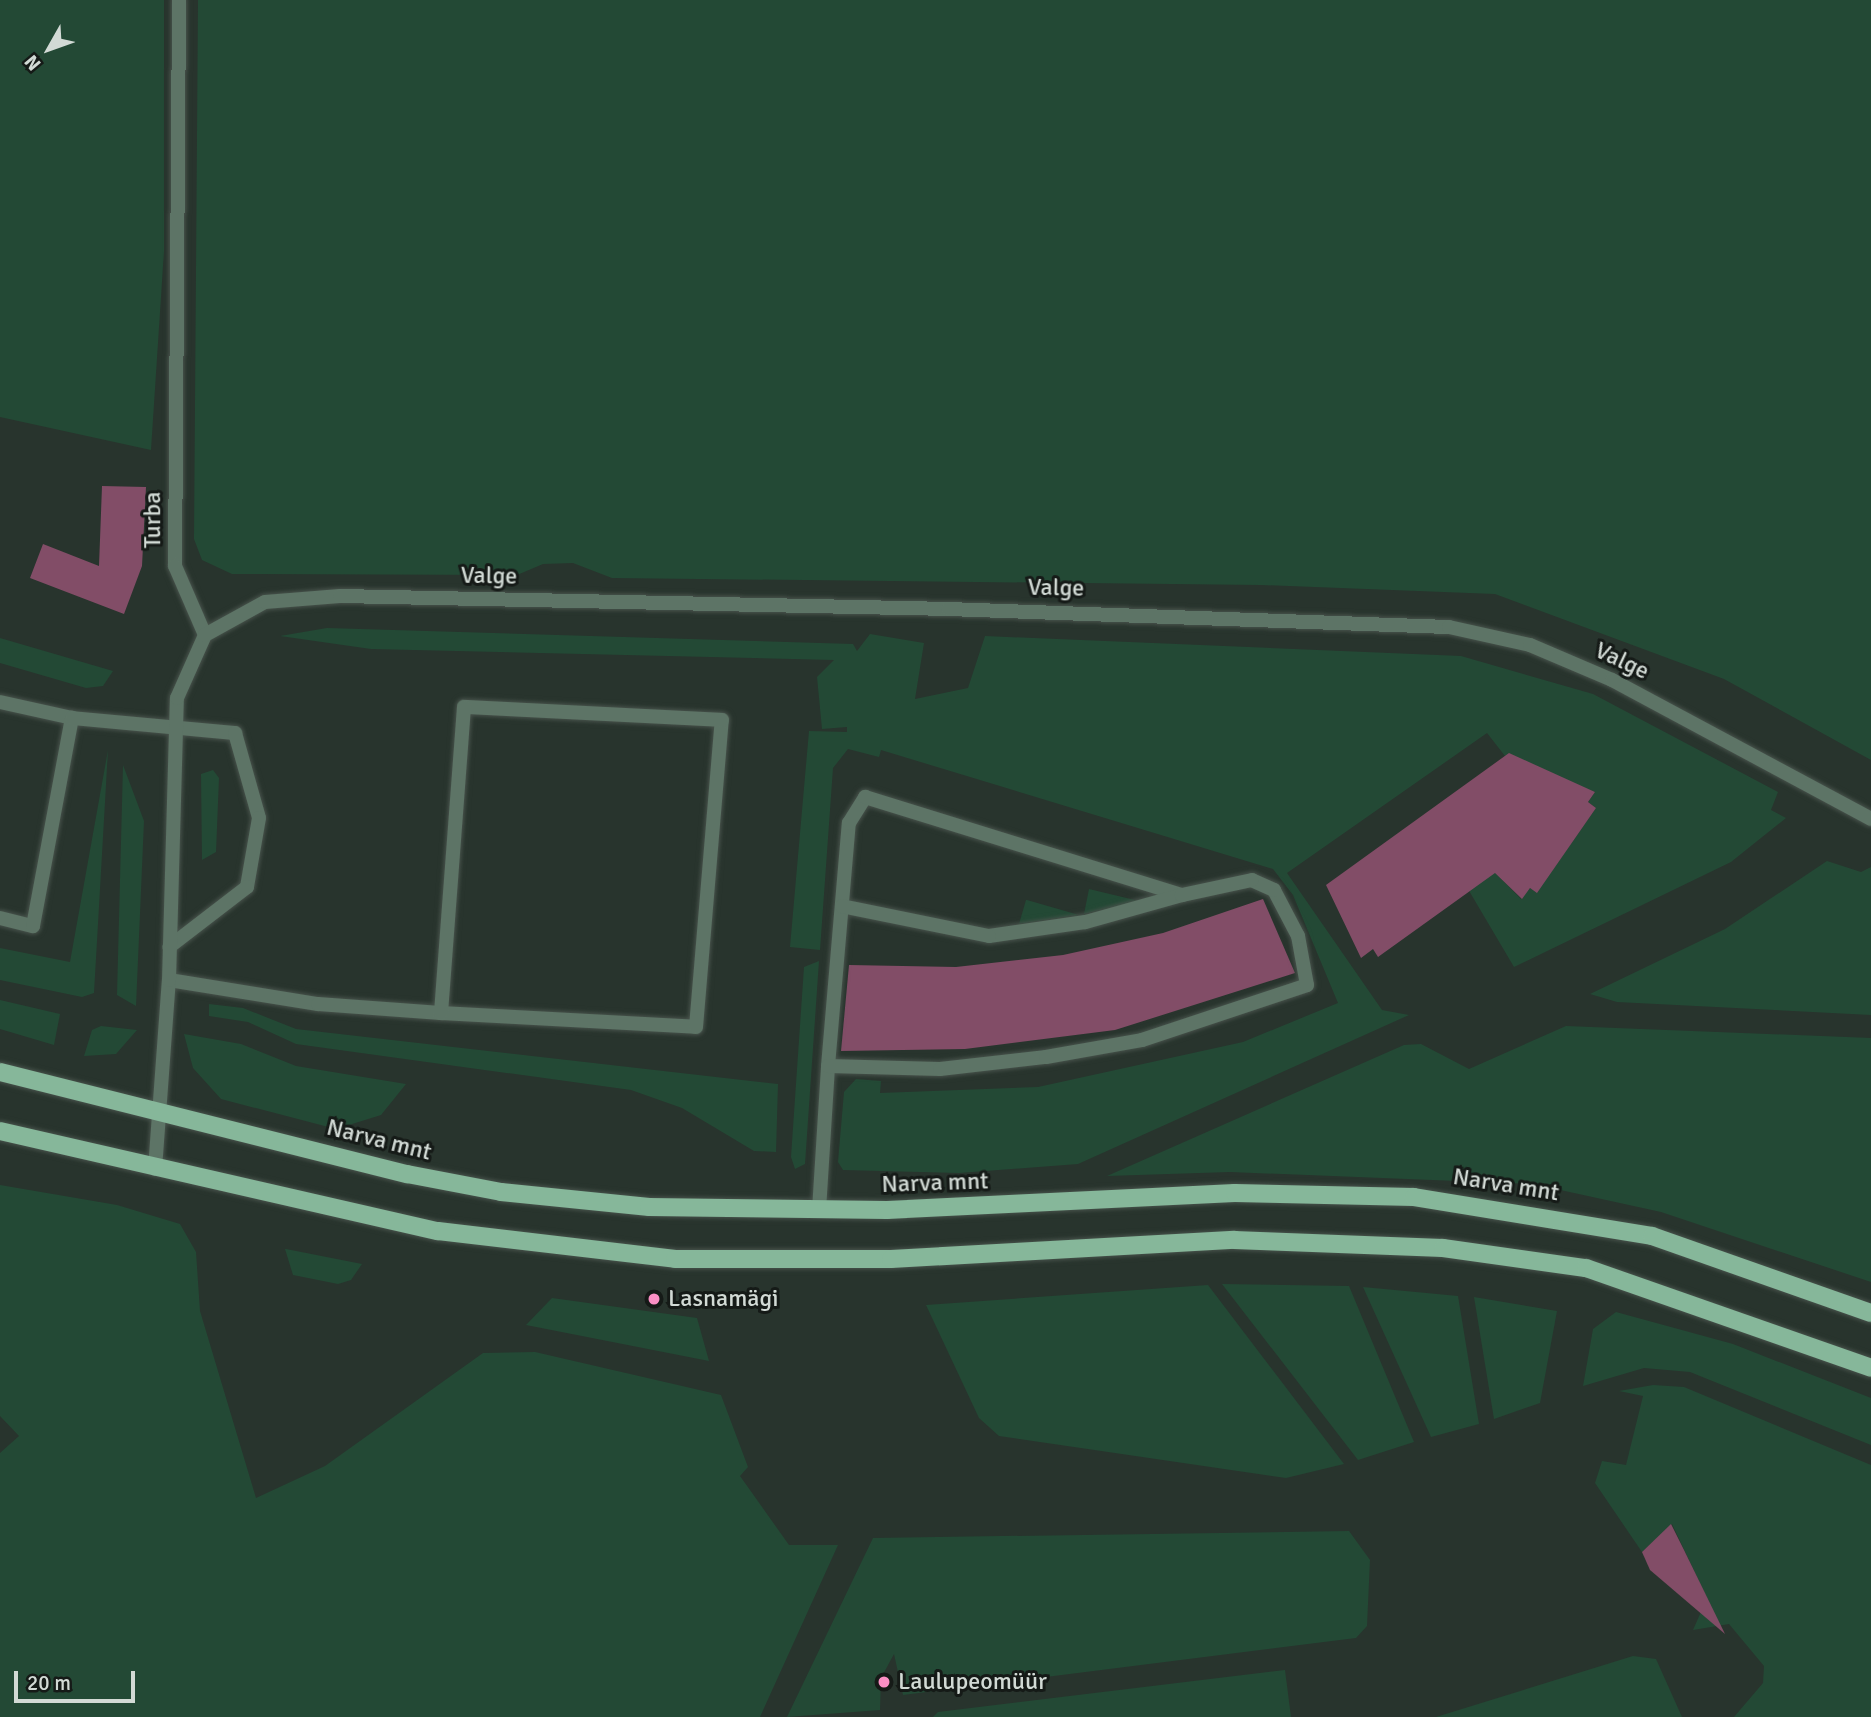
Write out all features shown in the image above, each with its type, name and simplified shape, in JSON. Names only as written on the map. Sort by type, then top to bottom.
[{"type":"main road","name":"Narva mnt","points":[[0,1072],[501,1192],[649,1207],[819,1210],[1235,1193],[1414,1197],[1652,1236],[1871,1313]]},
{"type":"main road","points":[[0,1131],[155,1169],[438,1231],[675,1259],[891,1259],[1234,1240],[1443,1248],[1586,1268],[1871,1368]]},
{"type":"street","name":"Turba","points":[[179,0],[175,566],[205,635]]},
{"type":"street","name":"Valge","points":[[205,635],[265,602],[340,596],[1236,615],[1449,627],[1530,645],[1612,680],[1871,819]]},
{"type":"street","points":[[155,1169],[162,1111],[169,980],[173,726],[187,670],[205,635]]},
{"type":"street","points":[[0,702],[72,718],[234,733],[259,817],[247,887],[169,947]]},
{"type":"street","points":[[169,980],[318,1004],[441,1013],[696,1027],[722,720],[464,707],[441,1013]]},
{"type":"street","points":[[0,918],[33,926],[72,718]]},
{"type":"street","points":[[819,1210],[828,1066],[849,823],[865,797],[1182,895]]},
{"type":"street","points":[[828,1066],[940,1069],[1046,1057],[1142,1040],[1307,985],[1298,936],[1274,890],[1251,880],[1182,895],[1085,922],[989,936],[842,905]]},
{"type":"green space","points":[[0,0],[164,0],[164,251],[151,450],[0,417]]},
{"type":"green space","points":[[198,0],[1871,0],[1871,760],[1724,679],[1495,594],[1261,585],[612,578],[573,563],[543,564],[517,575],[232,574],[202,560],[194,539]]},
{"type":"green space","points":[[327,628],[853,644],[857,651],[870,634],[924,643],[915,699],[968,688],[985,636],[1461,656],[1593,694],[1778,792],[1771,810],[1786,818],[1731,862],[1514,967],[1465,884],[1478,855],[1521,899],[1530,888],[1537,892],[1596,808],[1588,802],[1595,792],[1505,756],[1487,733],[1287,873],[1382,1010],[1409,1015],[1078,1164],[959,1173],[843,1170],[838,1162],[844,1092],[856,1079],[881,1081],[880,1093],[1038,1087],[1243,1042],[1338,1003],[1293,895],[1273,869],[881,750],[879,757],[848,749],[833,768],[820,950],[790,947],[809,731],[847,732],[847,727],[822,729],[817,677],[834,660],[371,649],[280,636]]},
{"type":"green space","points":[[0,638],[113,671],[103,686],[86,688],[0,663]]},
{"type":"green space","points":[[108,750],[94,993],[82,997],[0,980],[0,948],[70,962]]},
{"type":"green space","points":[[123,765],[144,821],[136,1006],[117,995]]},
{"type":"green space","points":[[213,770],[219,778],[216,852],[202,860],[201,774]]},
{"type":"green space","points":[[1827,861],[1861,872],[1871,867],[1871,1015],[1617,1002],[1590,994],[1725,929]]},
{"type":"green space","points":[[1089,889],[1139,901],[1084,914]]},
{"type":"green space","points":[[1027,900],[1079,915],[1019,924]]},
{"type":"green space","points":[[819,961],[805,1164],[795,1169],[791,1157],[804,967]]},
{"type":"green space","points":[[0,1000],[60,1014],[54,1045],[0,1029]]},
{"type":"green space","points":[[209,1004],[243,1008],[296,1029],[778,1084],[776,1152],[754,1151],[682,1108],[631,1090],[296,1044],[248,1022],[209,1016]]},
{"type":"green space","points":[[101,1026],[137,1030],[116,1054],[84,1056],[92,1030]]},
{"type":"green space","points":[[1566,1026],[1871,1038],[1871,1282],[1661,1212],[1533,1184],[1230,1172],[1107,1176],[1404,1045],[1421,1044],[1469,1069]]},
{"type":"green space","points":[[184,1034],[241,1044],[296,1066],[406,1084],[381,1115],[336,1129],[221,1099],[193,1068]]},
{"type":"green space","points":[[0,1185],[117,1205],[180,1224],[196,1252],[200,1311],[256,1498],[325,1466],[483,1353],[535,1352],[721,1395],[748,1467],[740,1476],[789,1545],[838,1545],[760,1717],[0,1717],[0,1453],[19,1436],[0,1416]]},
{"type":"green space","points":[[285,1249],[362,1264],[351,1280],[338,1284],[293,1275]]},
{"type":"green space","points":[[1222,1284],[1349,1286],[1414,1442],[1358,1460]]},
{"type":"green space","points":[[1208,1285],[1344,1464],[1286,1478],[999,1436],[979,1418],[926,1305]]},
{"type":"green space","points":[[1363,1287],[1458,1296],[1479,1424],[1431,1437]]},
{"type":"green space","points":[[1474,1297],[1557,1311],[1540,1403],[1494,1419]]},
{"type":"green space","points":[[552,1298],[697,1318],[709,1361],[526,1325]]},
{"type":"green space","points":[[1616,1312],[1733,1344],[1871,1398],[1871,1445],[1690,1372],[1644,1368],[1583,1386],[1593,1329]]},
{"type":"green space","points":[[1653,1385],[1684,1387],[1871,1465],[1871,1717],[1734,1717],[1763,1683],[1764,1666],[1729,1624],[1693,1630],[1707,1598],[1672,1524],[1642,1552],[1595,1483],[1602,1461],[1626,1465],[1643,1396],[1619,1391]]},
{"type":"green space","points":[[1349,1531],[1370,1560],[1367,1626],[1356,1638],[903,1695],[894,1654],[881,1678],[880,1710],[787,1717],[873,1538]]},
{"type":"green space","points":[[1633,1656],[1656,1659],[1682,1717],[1436,1717]]},
{"type":"green space","points":[[1285,1670],[1291,1717],[933,1717],[938,1712]]},
{"type":"building","points":[[102,486],[146,487],[142,566],[124,614],[30,578],[43,544],[99,566]]},
{"type":"building","points":[[1509,753],[1595,792],[1588,802],[1596,808],[1537,893],[1530,888],[1522,899],[1495,873],[1378,957],[1373,949],[1361,958],[1326,885]]},
{"type":"building","points":[[1263,899],[1295,973],[1115,1030],[965,1049],[841,1051],[849,965],[956,967],[1063,955],[1163,933]]},
{"type":"building","points":[[1671,1524],[1725,1634],[1650,1570],[1642,1552]]},
{"type":"place","name":"Lasnamägi","points":[[654,1299]]},
{"type":"place","name":"Laulupeomüür","points":[[884,1682]]}]
